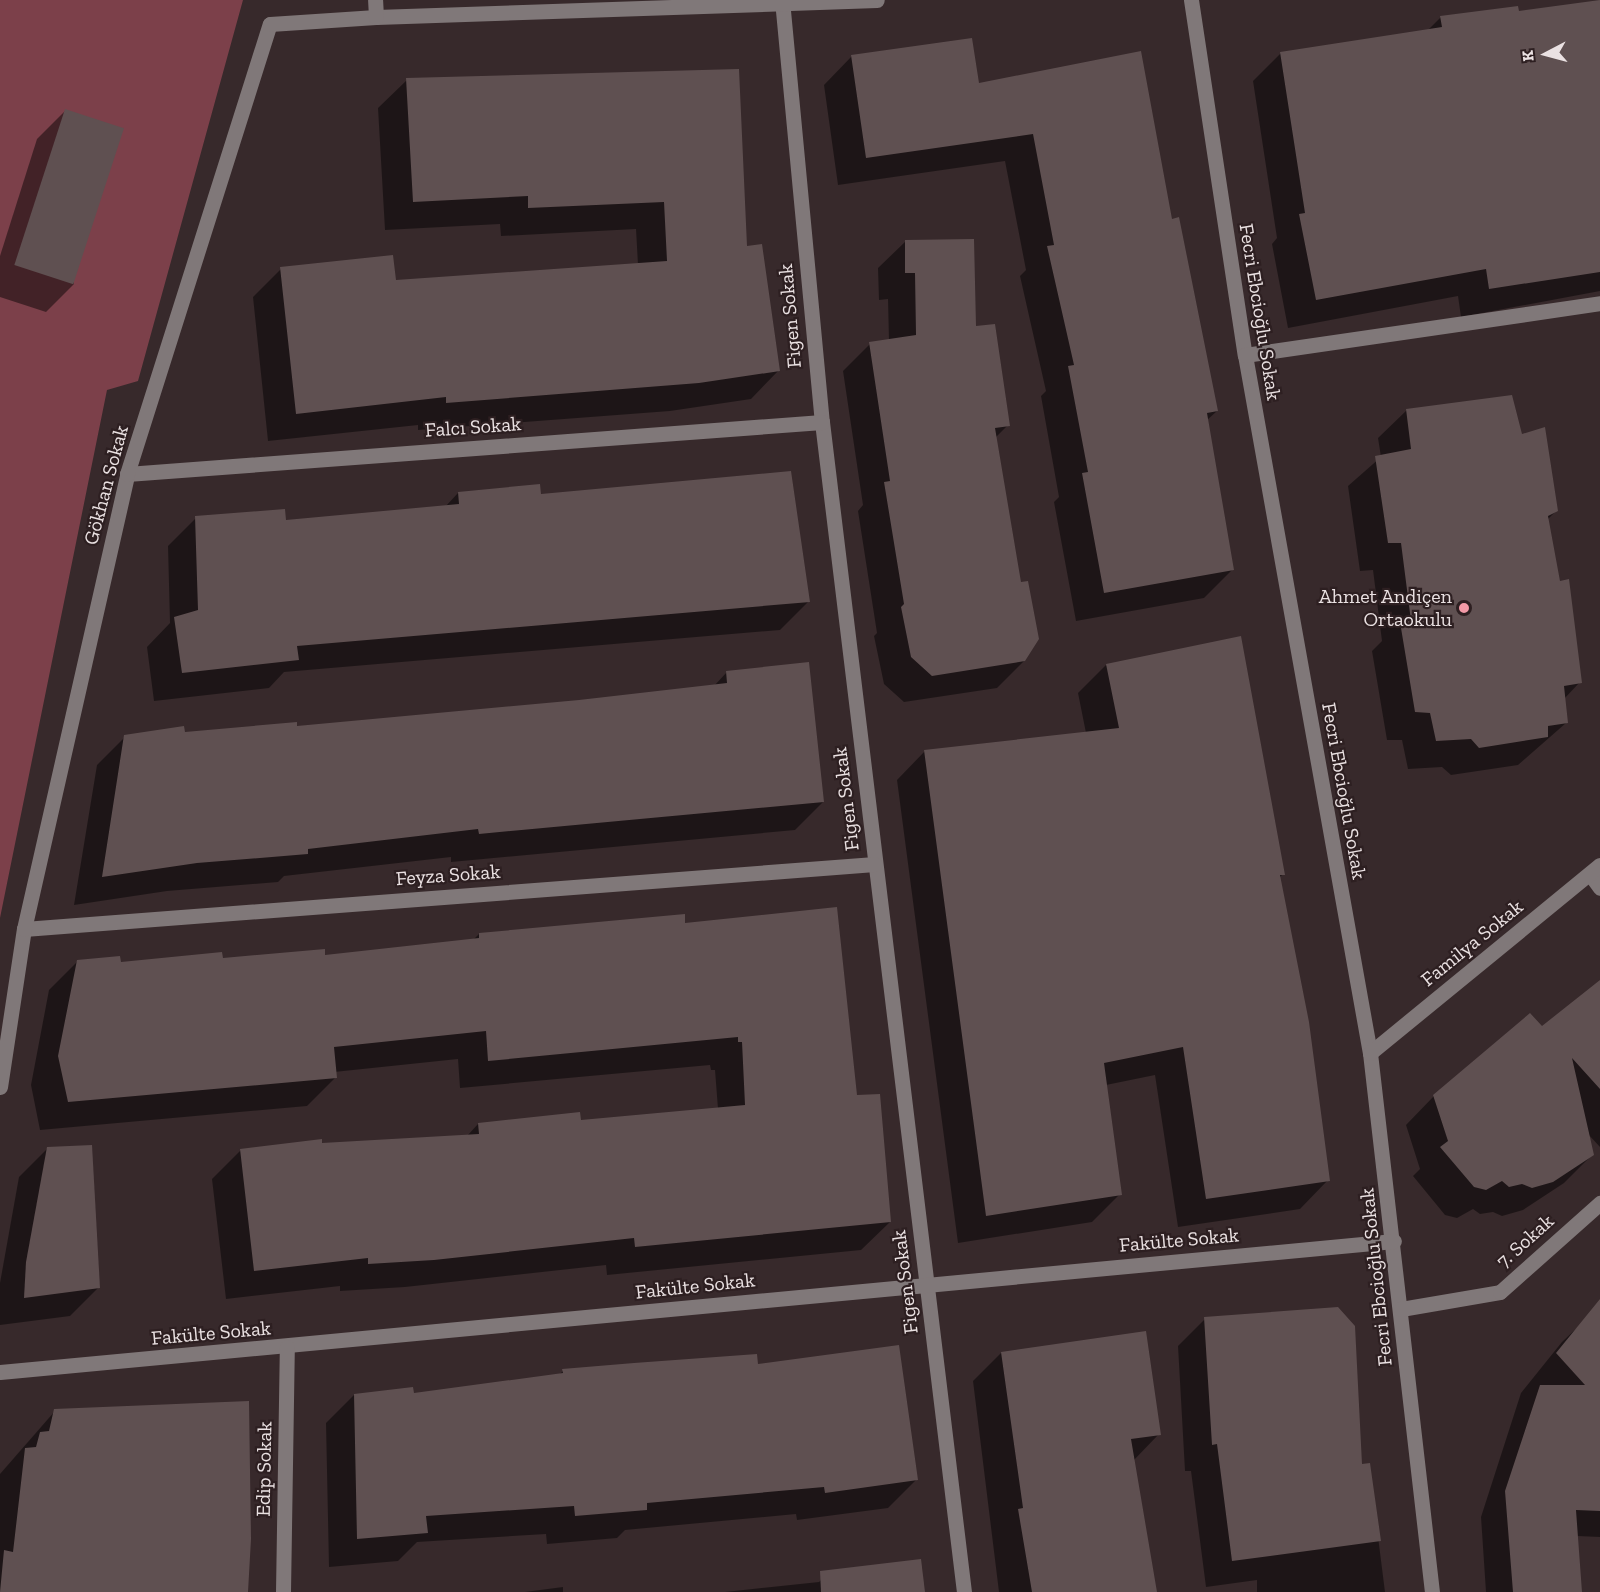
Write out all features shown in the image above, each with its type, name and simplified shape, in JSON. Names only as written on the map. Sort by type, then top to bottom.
[{"type":"street","points":[[375,0],[376,17],[877,0]]},
{"type":"street","name":"Fecri Ebcioğlu Sokak","points":[[1191,0],[1245,355],[1370,1053],[1394,1241],[1432,1592]]},
{"type":"street","name":"Figen Sokak","points":[[782,3],[822,422],[964,1592]]},
{"type":"street","name":"Gökhan Sokak","points":[[0,1088],[24,929],[128,474],[270,24],[376,17]]},
{"type":"street","points":[[1245,355],[1600,303]]},
{"type":"street","name":"Falcı Sokak","points":[[128,474],[822,422]]},
{"type":"street","name":"Feyza Sokak","points":[[24,929],[875,864]]},
{"type":"street","points":[[1595,869],[1600,888]]},
{"type":"street","name":"Familya Sokak","points":[[1370,1053],[1595,869]]},
{"type":"street","name":"7. Sokak","points":[[1401,1309],[1500,1292],[1600,1203]]},
{"type":"street","name":"Fakülte Sokak","points":[[0,1372],[287,1347],[1394,1241]]},
{"type":"street","name":"Edip Sokak","points":[[283,1592],[287,1347]]},
{"type":"shaded area","points":[[0,0],[243,0],[138,381],[107,390],[0,918]]},
{"type":"building","points":[[1600,0],[1600,272],[1489,289],[1486,269],[1316,300],[1299,214],[1305,213],[1280,52],[1442,27],[1440,16],[1518,6],[1519,11]]},
{"type":"building","points":[[972,38],[979,83],[1141,51],[1172,219],[1179,217],[1218,411],[1207,413],[1234,570],[1104,593],[1082,473],[1088,472],[1068,366],[1074,365],[1047,246],[1054,245],[1033,134],[866,158],[851,55]]},
{"type":"building","points":[[739,69],[747,246],[762,244],[780,371],[699,383],[446,403],[446,397],[296,414],[280,267],[393,255],[396,280],[667,261],[664,202],[528,208],[528,196],[413,202],[406,78]]},
{"type":"building","points":[[65,109],[124,128],[73,284],[14,265]]},
{"type":"building","points":[[974,239],[976,326],[995,324],[1010,426],[995,428],[1021,582],[1028,581],[1039,639],[1025,661],[932,676],[911,657],[901,607],[904,604],[884,482],[890,481],[869,342],[916,335],[915,273],[905,273],[905,240]]},
{"type":"building","points":[[1512,395],[1522,434],[1545,427],[1558,511],[1548,516],[1560,581],[1569,579],[1582,683],[1564,686],[1568,723],[1548,726],[1548,737],[1479,748],[1471,739],[1436,741],[1430,713],[1415,712],[1400,622],[1411,621],[1401,543],[1388,543],[1375,456],[1411,449],[1406,409]]},
{"type":"building","points":[[791,471],[810,602],[297,646],[299,660],[182,673],[174,617],[198,610],[195,516],[285,509],[286,520],[459,504],[458,492],[540,484],[541,494]]},
{"type":"building","points":[[1241,636],[1285,875],[1280,875],[1309,1022],[1330,1181],[1206,1199],[1183,1047],[1104,1063],[1122,1195],[986,1216],[924,750],[1119,728],[1106,664]]},
{"type":"building","points":[[809,662],[824,802],[479,834],[478,829],[308,849],[308,854],[197,863],[102,877],[124,735],[184,726],[185,732],[297,722],[297,726],[579,700],[727,683],[726,671]]},
{"type":"building","points":[[837,907],[857,1095],[880,1094],[891,1222],[635,1247],[634,1238],[434,1260],[368,1264],[368,1258],[254,1271],[240,1149],[322,1139],[322,1143],[479,1134],[478,1123],[580,1112],[581,1120],[745,1105],[742,1042],[738,1042],[738,1037],[488,1061],[486,1031],[334,1047],[337,1078],[68,1102],[58,1056],[77,960],[120,956],[121,962],[222,952],[223,958],[325,949],[325,955],[479,938],[479,933],[685,914],[685,923]]},
{"type":"building","points":[[1600,980],[1600,1089],[1572,1058],[1594,1155],[1553,1182],[1532,1188],[1522,1184],[1509,1187],[1502,1181],[1486,1190],[1474,1187],[1440,1147],[1448,1141],[1433,1095],[1530,1013],[1542,1026]]},
{"type":"building","points":[[92,1145],[100,1288],[24,1298],[26,1262],[47,1147]]},
{"type":"building","points":[[1600,1299],[1600,1511],[1576,1510],[1582,1592],[1513,1592],[1505,1491],[1540,1385],[1585,1385],[1556,1353]]},
{"type":"building","points":[[1338,1307],[1355,1326],[1362,1464],[1370,1463],[1381,1541],[1232,1561],[1217,1444],[1212,1445],[1204,1317]]},
{"type":"building","points":[[1146,1331],[1161,1435],[1131,1439],[1157,1592],[1032,1592],[1018,1509],[1023,1508],[1001,1352]]},
{"type":"building","points":[[899,1345],[918,1480],[825,1493],[824,1487],[647,1503],[647,1510],[575,1516],[574,1506],[426,1516],[428,1533],[357,1539],[354,1394],[413,1387],[414,1393],[563,1373],[562,1369],[634,1363],[757,1354],[758,1364]]},
{"type":"building","points":[[249,1401],[251,1539],[248,1592],[0,1592],[4,1550],[13,1552],[25,1448],[36,1447],[40,1432],[49,1431],[54,1409]]},
{"type":"building","points":[[921,1559],[925,1592],[821,1592],[820,1571]]},
{"type":"place","name":"Ahmet Andiçen Ortaokulu","points":[[1464,608]]}]
